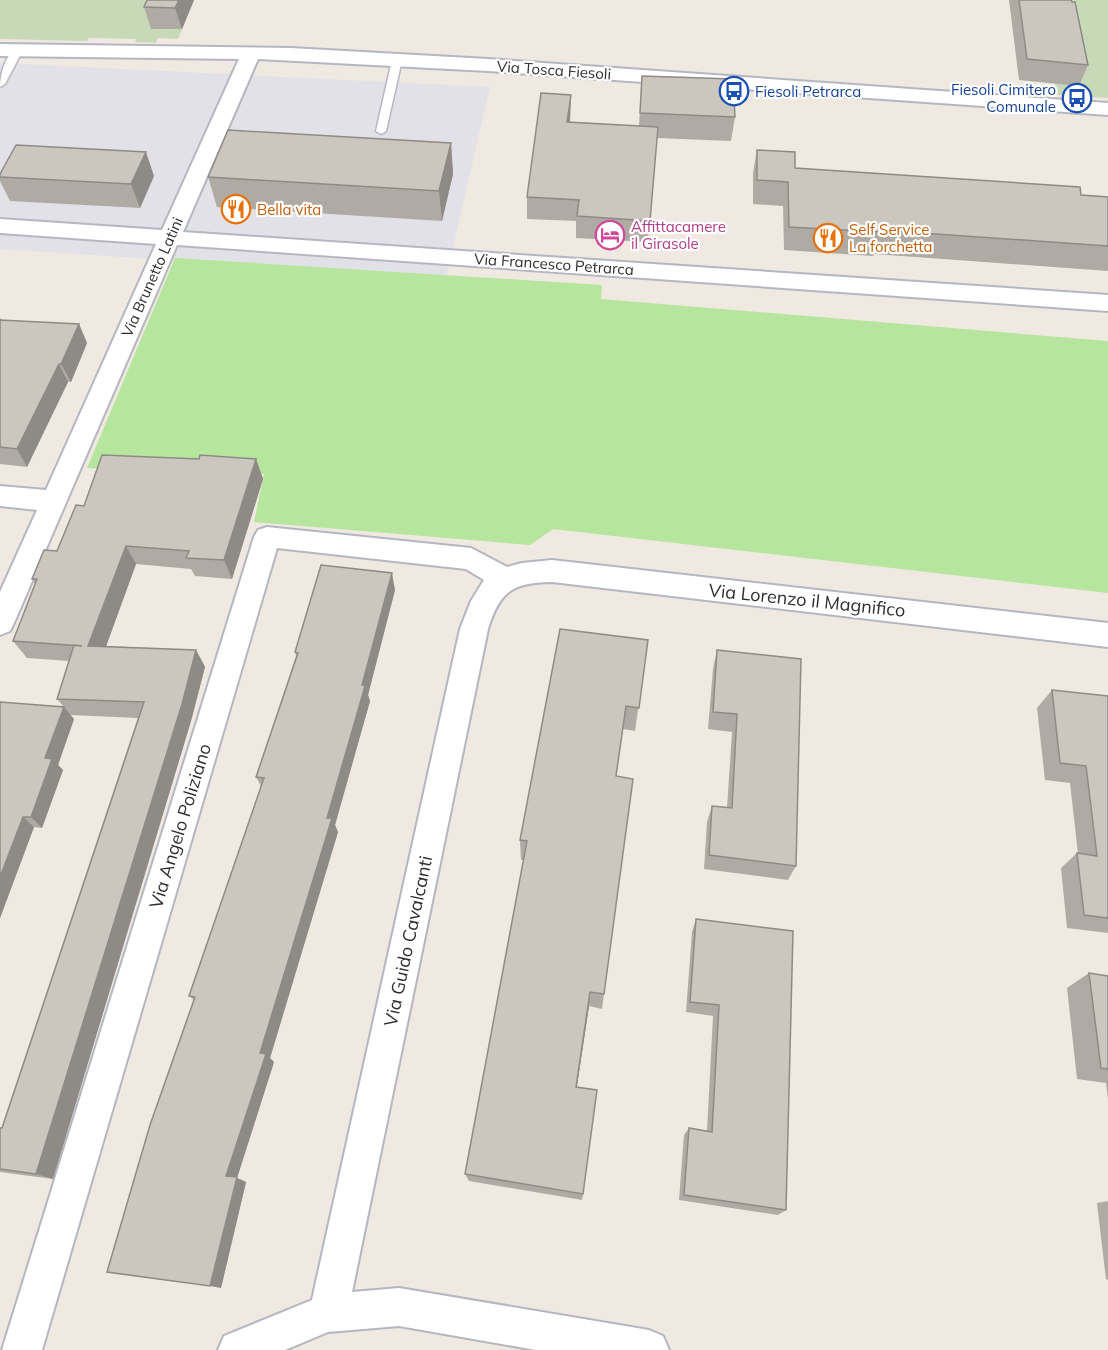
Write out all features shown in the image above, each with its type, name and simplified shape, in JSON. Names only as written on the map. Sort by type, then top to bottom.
[{"type":"street","name":"Via Tosca Fiesoli","points":[[9,50],[251,53],[397,60],[1108,109]]},
{"type":"street","name":"Via Brunetto Latini","points":[[0,622],[251,53]]},
{"type":"street","name":"Via Francesco Petrarca","points":[[0,226],[1108,303]]},
{"type":"street","points":[[0,496],[52,501]]},
{"type":"street","name":"Via Angelo Poliziano","points":[[22,1350],[267,537],[471,559],[506,579]]},
{"type":"street","name":"Via Lorenzo il Magnifico","points":[[506,579],[535,572],[552,571],[1108,635]]},
{"type":"street","name":"Via Guido Cavalcanti","points":[[328,1314],[474,629],[482,601],[489,591],[506,579]]},
{"type":"street","points":[[238,1350],[328,1314],[399,1307],[649,1350]]},
{"type":"lane","points":[[0,84],[9,50]]},
{"type":"lane","points":[[381,131],[397,60]]},
{"type":"shaded area","points":[[0,63],[490,87],[446,278],[0,249]]},
{"type":"green space","points":[[0,0],[194,0],[178,39],[158,38],[156,43],[135,42],[136,39],[88,38],[87,41],[0,39]]},
{"type":"green space","points":[[1041,0],[1108,0],[1108,98],[1057,95]]},
{"type":"green space","points":[[175,258],[602,285],[601,299],[1108,341],[1108,593],[553,529],[530,545],[254,522],[264,474],[87,468]]},
{"type":"building","points":[[147,0],[179,0],[175,8],[144,7]]},
{"type":"building","points":[[1019,0],[1071,0],[1075,2],[1088,65],[1027,59]]},
{"type":"building","points":[[642,76],[733,79],[735,117],[640,113]]},
{"type":"building","points":[[541,93],[571,95],[567,122],[658,127],[650,221],[577,216],[579,200],[527,197]]},
{"type":"building","points":[[228,130],[451,143],[439,191],[208,177]]},
{"type":"building","points":[[16,145],[146,152],[131,184],[0,177]]},
{"type":"building","points":[[757,150],[795,152],[795,168],[1080,187],[1081,195],[1108,197],[1108,246],[880,230],[880,232],[789,227],[788,182],[757,180]]},
{"type":"building","points":[[0,320],[79,324],[17,449],[0,447]]},
{"type":"building","points":[[102,455],[199,459],[200,455],[256,459],[224,560],[186,558],[189,551],[126,546],[88,646],[196,650],[182,704],[36,1174],[0,1169],[0,1128],[2,1128],[144,702],[57,699],[74,645],[13,641],[37,579],[32,579],[44,550],[57,551],[76,505],[84,506]]},
{"type":"building","points":[[321,565],[392,573],[362,685],[365,686],[327,818],[332,818],[260,1053],[266,1054],[226,1176],[237,1177],[210,1286],[107,1272],[150,1125],[195,997],[189,996],[264,778],[256,777],[298,653],[295,652]]},
{"type":"building","points":[[560,629],[648,640],[639,708],[626,706],[616,776],[633,779],[604,994],[590,992],[576,1087],[597,1090],[583,1194],[465,1174],[527,841],[520,840]]},
{"type":"building","points":[[717,650],[801,659],[796,866],[709,855],[712,806],[732,808],[737,714],[713,712]]},
{"type":"building","points":[[1052,690],[1108,696],[1108,918],[1084,915],[1077,853],[1097,856],[1086,766],[1060,763]]},
{"type":"building","points":[[0,702],[64,707],[45,758],[52,759],[31,817],[23,817],[0,877]]},
{"type":"building","points":[[696,919],[793,931],[786,1210],[684,1195],[689,1128],[712,1132],[719,1005],[690,1002]]},
{"type":"building","points":[[1089,973],[1108,976],[1108,1069],[1101,1068]]},
{"type":"place","name":"Fiesoli Petrarca","points":[[734,91]]},
{"type":"place","name":"Fiesoli Cimitero Comunale","points":[[1077,98]]},
{"type":"place","name":"Bella vita","points":[[236,209]]},
{"type":"place","name":"Affittacamere il Girasole","points":[[610,235]]},
{"type":"place","name":"Self Service La forchetta","points":[[828,238]]}]
